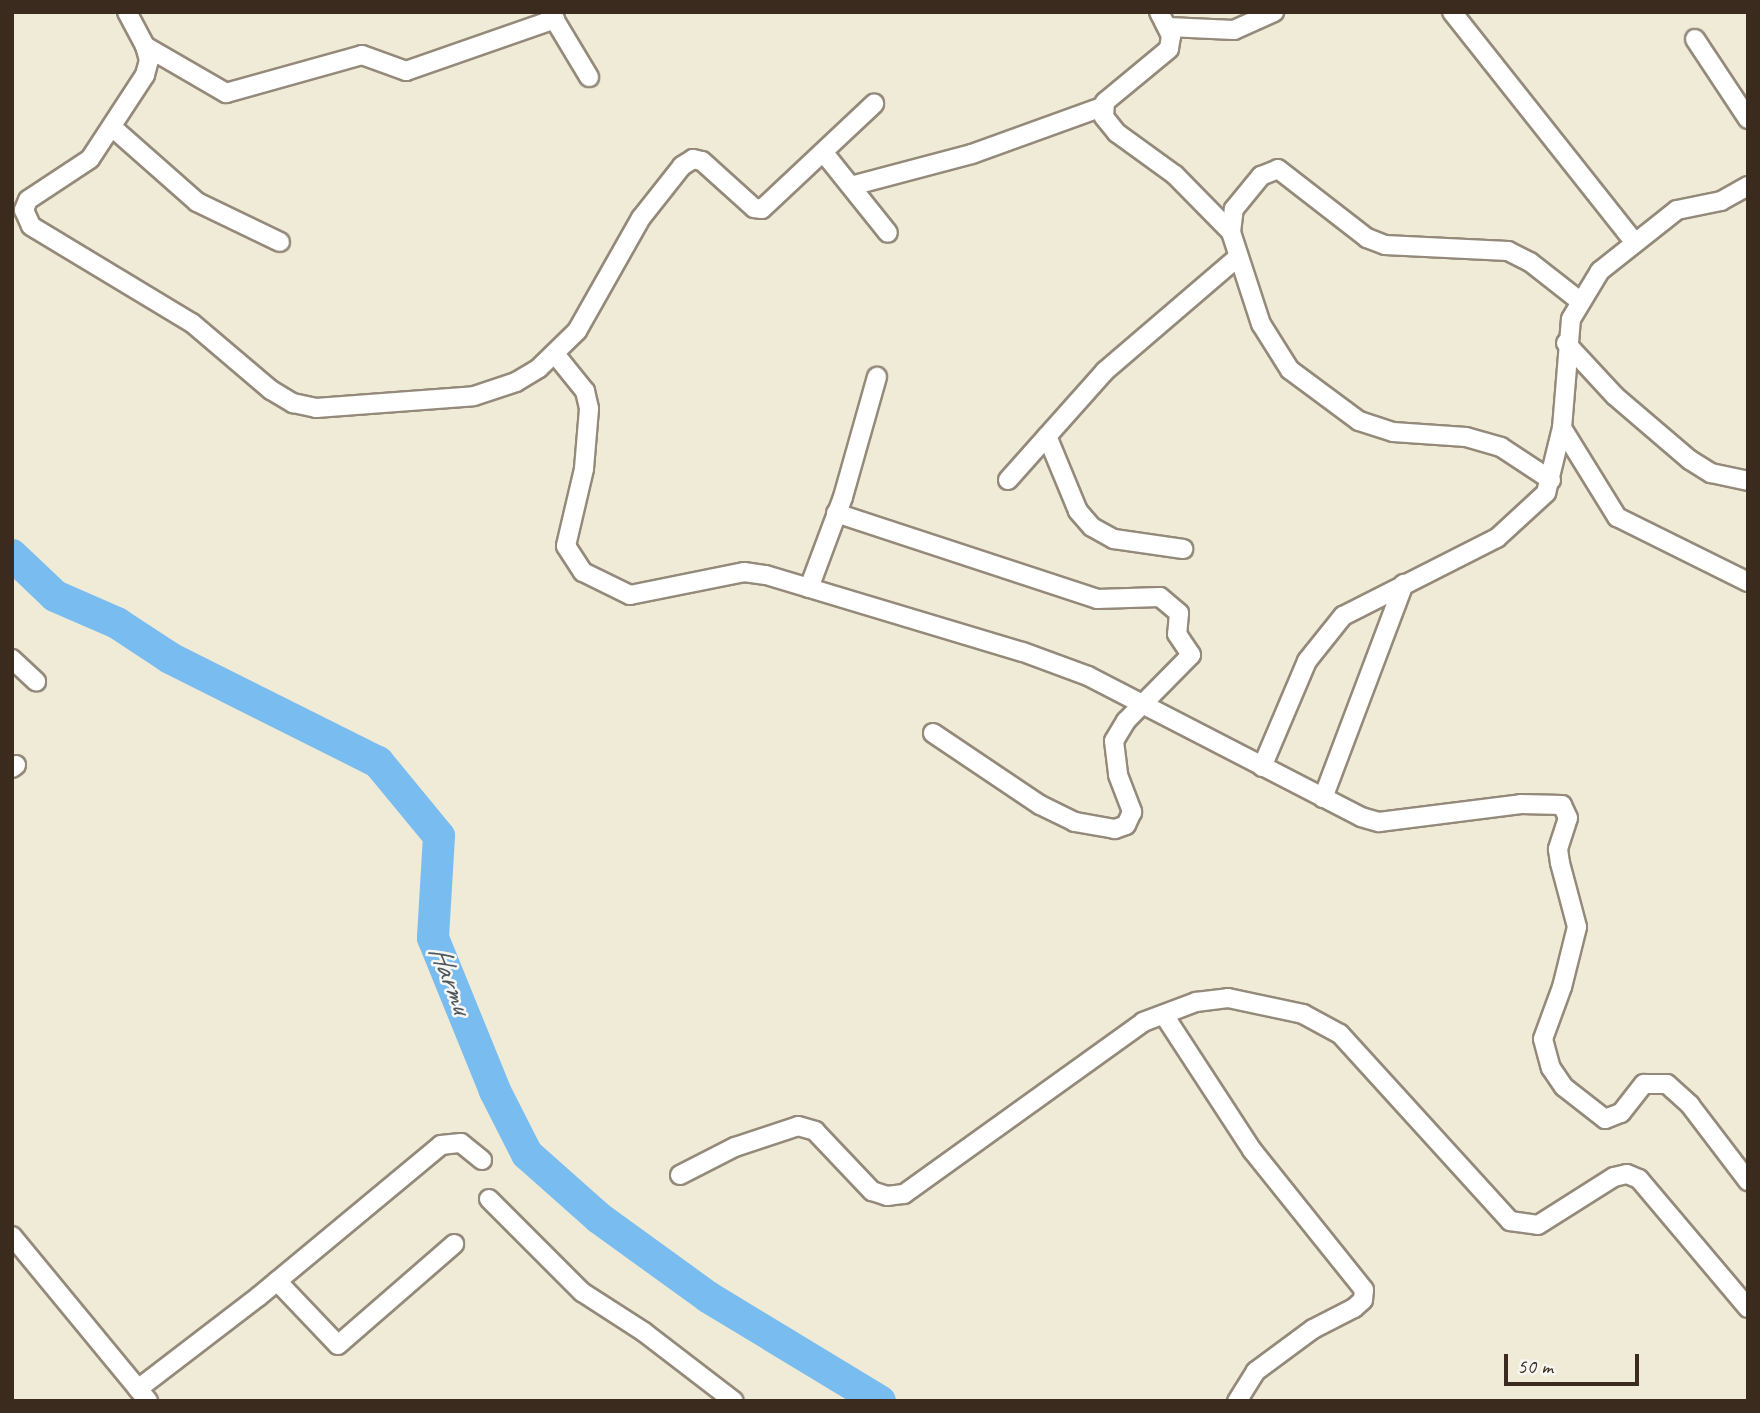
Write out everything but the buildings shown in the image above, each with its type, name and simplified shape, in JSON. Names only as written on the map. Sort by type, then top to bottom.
[{"type":"street","points":[[127,12],[145,46],[145,75],[90,159],[28,200],[24,210],[31,226],[192,323],[293,403],[316,408],[474,396],[516,382],[555,354],[577,331],[641,218],[682,166],[693,159],[702,161],[754,208],[762,208],[874,104]]},
{"type":"street","points":[[851,186],[972,154],[1102,107],[1166,52],[1171,43],[1163,20],[1234,30],[1274,12]]},
{"type":"street","points":[[1452,12],[1634,242]]},
{"type":"street","points":[[145,46],[226,93],[362,55],[406,71],[552,16],[589,77]]},
{"type":"street","points":[[1695,39],[1748,119]]},
{"type":"street","points":[[1102,107],[1117,133],[1169,170],[1231,232]]},
{"type":"street","points":[[111,127],[197,202],[281,242]]},
{"type":"street","points":[[824,153],[888,233]]},
{"type":"street","points":[[1551,481],[1501,447],[1466,437],[1393,432],[1359,421],[1290,370],[1276,353],[1261,324],[1231,232],[1234,209],[1261,176],[1279,169],[1367,238],[1385,245],[1508,251],[1530,262],[1580,301]]},
{"type":"street","points":[[1262,767],[1319,642],[1343,616],[1497,538],[1526,514],[1551,481],[1562,428],[1566,342],[1580,301],[1600,271],[1677,210],[1721,201],[1748,186]]},
{"type":"street","points":[[1008,480],[1105,371],[1238,257]]},
{"type":"street","points":[[1566,342],[1615,396],[1690,460],[1711,473],[1748,481]]},
{"type":"street","points":[[555,354],[585,391],[589,409],[584,469],[566,546],[583,572],[638,596],[744,572],[808,588],[1023,652],[1088,676],[1323,798],[1379,822],[1521,804],[1562,805],[1569,818],[1559,856],[1577,927],[1562,987],[1543,1039],[1551,1068],[1573,1096],[1605,1119],[1620,1113],[1644,1084],[1667,1084],[1690,1105],[1748,1181]]},
{"type":"street","points":[[808,588],[836,513],[877,377]]},
{"type":"street","points":[[1562,428],[1617,517],[1748,582]]},
{"type":"street","points":[[1047,436],[1078,512],[1092,527],[1114,539],[1183,549]]},
{"type":"street","points":[[836,513],[1097,599],[1150,596],[1168,601],[1179,613],[1177,635],[1191,654],[1142,704],[1114,741],[1118,775],[1132,812],[1128,823],[1115,829],[1075,822],[1041,806],[933,733]]},
{"type":"street","points":[[1323,798],[1404,584]]},
{"type":"street","points":[[12,659],[36,681]]},
{"type":"street","points":[[680,1175],[735,1147],[798,1126],[815,1131],[872,1191],[887,1196],[904,1194],[1143,1023],[1195,1002],[1228,998],[1282,1008],[1319,1021],[1356,1049],[1502,1216],[1516,1224],[1538,1225],[1598,1185],[1631,1175],[1653,1192],[1748,1308]]},
{"type":"street","points":[[1164,1015],[1252,1150],[1364,1290],[1363,1300],[1354,1308],[1313,1329],[1256,1371],[1237,1401]]},
{"type":"street","points":[[12,1236],[143,1395],[441,1145],[461,1143],[482,1160]]},
{"type":"street","points":[[489,1199],[582,1292],[644,1332],[734,1401]]},
{"type":"street","points":[[277,1281],[338,1345],[454,1244]]},
{"type":"waterway","name":"Harmu","points":[[12,555],[55,596],[117,623],[170,658],[378,762],[439,836],[433,938],[495,1091],[527,1154],[599,1218],[708,1297],[880,1401]]}]
